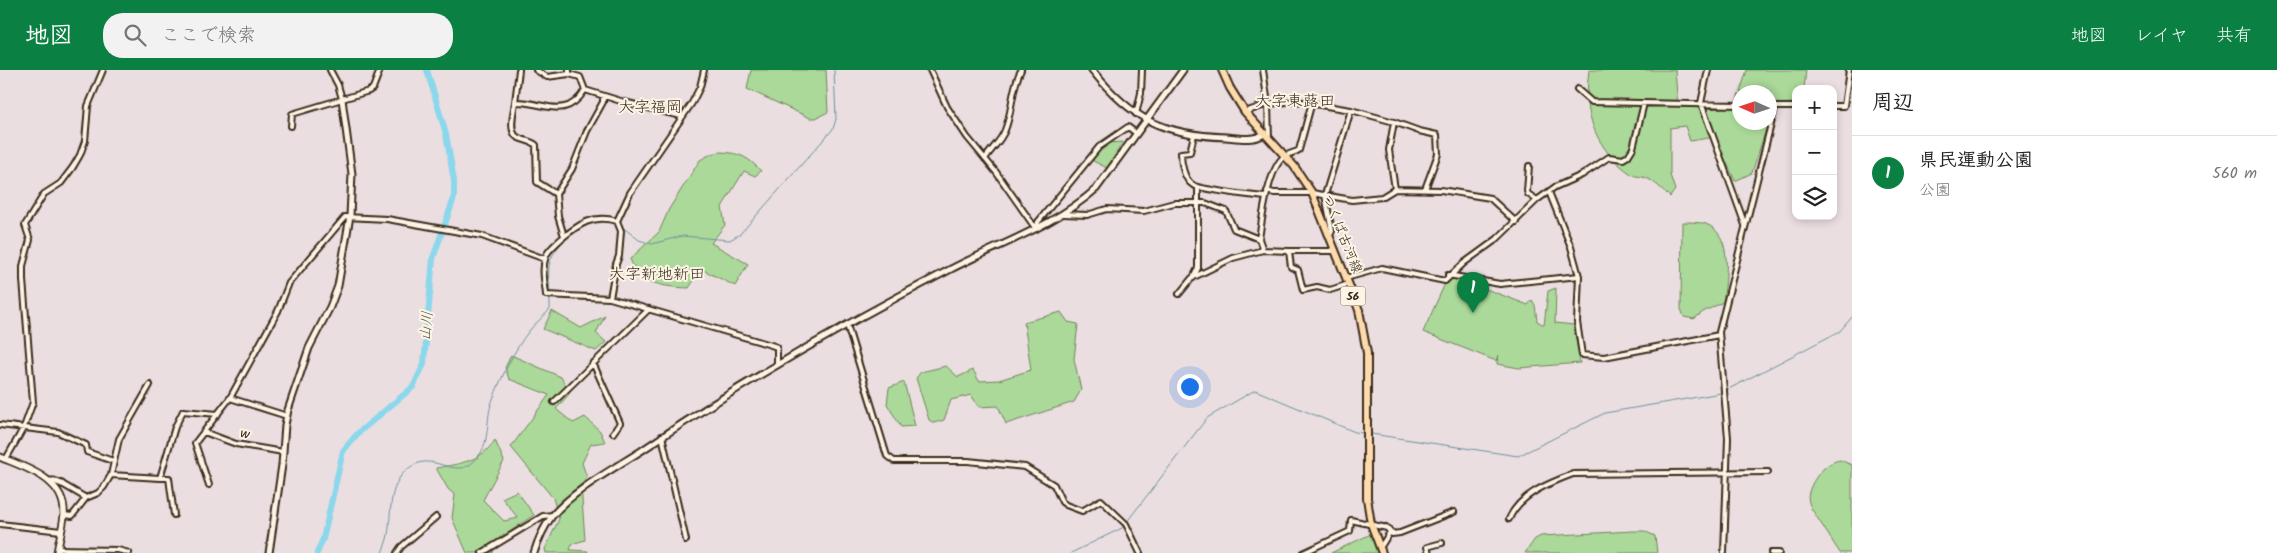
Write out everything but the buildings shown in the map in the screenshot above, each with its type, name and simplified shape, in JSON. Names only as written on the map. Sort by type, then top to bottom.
[{"type":"main road","name":"つくば古河線","points":[[1222,70],[1230,88],[1245,112],[1285,156],[1312,193],[1362,320],[1367,354],[1366,482],[1371,524],[1381,551]]},
{"type":"main road","points":[[3,458],[50,481],[57,489],[63,502],[64,516],[57,551]]},
{"type":"street","points":[[3,458],[24,427],[31,411],[34,396],[23,280],[23,266],[30,240],[25,227],[44,194],[61,183],[80,155],[85,140],[88,106],[103,70]]},
{"type":"street","points":[[269,553],[287,416],[309,348],[330,307],[338,286],[350,216],[352,174],[342,99],[338,84],[330,70]]},
{"type":"street","points":[[292,126],[292,114],[362,95],[369,91],[373,88],[380,70]]},
{"type":"street","points":[[519,70],[513,133],[536,145],[537,182],[556,194]]},
{"type":"street","points":[[536,70],[547,77],[569,72],[580,78],[585,90],[681,116]]},
{"type":"street","points":[[610,298],[620,247],[621,231],[617,221],[630,193],[700,87],[704,70]]},
{"type":"street","points":[[930,70],[947,107],[967,138],[985,159],[1036,229]]},
{"type":"street","points":[[985,159],[1004,133],[1016,81],[1021,70]]},
{"type":"street","points":[[1092,70],[1115,98],[1145,120],[1169,129],[1194,135],[1245,138],[1258,137],[1264,134]]},
{"type":"street","points":[[1136,114],[1141,93],[1142,70]]},
{"type":"street","points":[[534,553],[544,528],[553,515],[580,491],[662,436],[777,365],[847,325],[950,269],[1064,214],[1096,189],[1183,70]]},
{"type":"street","points":[[1263,70],[1268,104],[1269,140]]},
{"type":"street","points":[[1708,70],[1701,103],[1745,224]]},
{"type":"street","points":[[1837,106],[1844,106],[1849,70]]},
{"type":"street","points":[[1577,89],[1592,102],[1732,105]]},
{"type":"street","points":[[515,102],[560,108],[579,100],[585,90]]},
{"type":"street","points":[[564,236],[558,216],[556,194],[572,169],[603,96]]},
{"type":"street","points":[[1245,112],[1268,104],[1292,101],[1312,102],[1350,110],[1437,135],[1438,154],[1425,189]]},
{"type":"street","points":[[1263,250],[1259,239],[1265,197],[1285,156],[1300,150],[1312,102]]},
{"type":"street","points":[[1289,251],[1290,267],[1298,270],[1303,290],[1316,287],[1330,290],[1382,268],[1445,281],[1448,275],[1484,250],[1516,222],[1537,200],[1582,175],[1608,156],[1623,159],[1630,155],[1644,103]]},
{"type":"street","points":[[1777,108],[1792,107]]},
{"type":"street","points":[[1330,235],[1332,231],[1325,195],[1350,110]]},
{"type":"street","points":[[1394,122],[1389,150],[1395,189]]},
{"type":"street","points":[[1036,229],[1038,222],[1098,147],[1128,127],[1136,133]]},
{"type":"street","points":[[1724,553],[1727,423],[1719,335],[1769,130]]},
{"type":"street","points":[[1194,135],[1190,152],[1181,153],[1185,174],[1190,184],[1198,189],[1212,189],[1265,197]]},
{"type":"street","points":[[1529,166],[1527,191],[1528,194],[1537,200]]},
{"type":"street","points":[[1179,294],[1198,268],[1198,189]]},
{"type":"street","points":[[1267,191],[1274,193],[1312,193],[1352,200],[1382,197],[1395,189],[1425,189],[1490,198],[1516,222]]},
{"type":"street","points":[[1549,192],[1572,247],[1579,276],[1576,322],[1582,355],[1604,357],[1719,335]]},
{"type":"street","points":[[1064,214],[1087,215],[1107,209],[1144,211],[1174,202],[1198,202],[1226,211],[1234,229],[1259,239]]},
{"type":"street","points":[[209,486],[195,443],[230,398],[278,311],[289,283],[345,217],[388,219],[482,236],[545,259]]},
{"type":"street","points":[[617,221],[605,218],[589,219],[578,224],[564,236],[547,254],[545,259],[543,270],[546,295],[610,298],[777,347],[777,365]]},
{"type":"street","points":[[1192,278],[1233,258],[1263,250],[1336,251]]},
{"type":"street","points":[[1448,275],[1500,284],[1579,276]]},
{"type":"street","points":[[554,402],[649,309]]},
{"type":"street","points":[[847,325],[888,456],[891,459],[894,461],[968,461],[1025,467],[1054,485],[1062,502],[1070,508],[1082,512],[1101,500],[1126,524],[1140,553]]},
{"type":"street","points":[[593,363],[620,423],[613,433]]},
{"type":"street","points":[[64,516],[72,516],[86,498],[102,491],[111,475],[119,439],[150,385]]},
{"type":"street","points":[[230,398],[287,416]]},
{"type":"street","points":[[160,478],[175,427],[183,411],[218,414]]},
{"type":"street","points":[[0,425],[67,434],[86,445],[87,452],[113,461]]},
{"type":"street","name":"w","points":[[204,432],[236,444],[283,452]]},
{"type":"street","points":[[662,436],[686,540]]},
{"type":"street","points":[[1509,519],[1515,508],[1524,499],[1559,479],[1573,474],[1768,472]]},
{"type":"street","points":[[111,475],[169,478],[174,515]]},
{"type":"street","points":[[50,481],[54,480],[86,498]]},
{"type":"street","points":[[1303,553],[1350,531],[1351,520],[1386,527],[1390,532],[1400,533],[1454,512]]},
{"type":"street","points":[[482,553],[543,516],[553,515]]},
{"type":"street","points":[[396,553],[401,546],[436,516]]},
{"type":"street","points":[[0,524],[61,531]]},
{"type":"street","points":[[1381,551],[1390,532]]},
{"type":"street","points":[[1429,553],[1427,547],[1442,543]]},
{"type":"street","points":[[57,551],[118,550],[129,553]]},
{"type":"street","points":[[1771,553],[1779,553]]},
{"type":"green space","points":[[751,70],[826,70],[828,112],[816,118],[810,118],[747,89]]},
{"type":"green space","points":[[1589,70],[1675,70],[1678,107],[1697,106],[1712,101],[1732,103],[1732,130],[1766,130],[1752,173],[1735,181],[1715,137],[1690,141],[1685,126],[1670,128],[1670,175],[1675,190],[1670,197],[1649,179],[1631,174],[1608,153],[1600,141],[1590,115]]},
{"type":"green space","points":[[1747,70],[1806,70],[1804,85],[1792,85],[1792,103],[1777,104],[1777,85],[1742,85]]},
{"type":"green space","points":[[1123,142],[1107,168],[1093,161],[1094,155],[1106,143]]},
{"type":"green space","points":[[721,152],[733,153],[743,157],[752,162],[761,171],[755,176],[744,171],[722,207],[725,225],[711,243],[748,264],[735,286],[701,269],[689,288],[671,287],[654,283],[634,268],[630,259],[659,232],[669,209],[700,160],[711,154]]},
{"type":"green space","points":[[1682,222],[1703,223],[1715,230],[1721,238],[1726,258],[1726,282],[1723,302],[1694,319],[1684,317],[1681,309]]},
{"type":"green space","points":[[1448,277],[1465,281],[1528,305],[1532,300],[1535,305],[1537,321],[1544,325],[1548,291],[1556,288],[1555,323],[1574,325],[1580,363],[1519,368],[1497,364],[1498,355],[1496,361],[1423,332]]},
{"type":"green space","points":[[552,311],[581,328],[605,316],[596,333],[606,342],[596,351],[543,329]]},
{"type":"green space","points":[[1061,312],[1068,322],[1078,324],[1074,359],[1081,390],[1074,402],[1006,424],[998,406],[979,407],[971,395],[951,400],[944,420],[934,423],[929,420],[916,378],[921,372],[946,366],[958,377],[973,370],[979,381],[999,380],[1031,370],[1024,322]]},
{"type":"green space","points":[[511,355],[561,377],[570,393],[556,409],[573,423],[585,417],[600,431],[605,442],[591,444],[582,463],[587,478],[581,485],[585,540],[572,544],[570,550],[588,551],[587,553],[546,553],[545,549],[559,519],[553,498],[511,447],[549,395],[509,379],[505,368]]},
{"type":"green space","points":[[904,382],[915,426],[901,427],[887,404],[889,388]]},
{"type":"green space","points":[[495,440],[504,461],[483,500],[504,521],[518,518],[502,498],[517,491],[534,515],[493,543],[493,553],[467,553],[452,518],[455,495],[448,489],[436,468],[461,463],[477,457],[484,453]]},
{"type":"green space","points":[[1840,460],[1852,465],[1852,553],[1840,553],[1811,508],[1808,498],[1808,494],[1817,476],[1825,467]]},
{"type":"green space","points":[[1644,531],[1655,536],[1657,553],[1525,553],[1535,539],[1541,536]]},
{"type":"green space","points":[[1373,533],[1380,553],[1331,553]]},
{"type":"waterway","name":"山川","points":[[317,553],[323,539],[343,451],[358,433],[413,387],[424,364],[433,258],[454,198],[454,181],[446,134],[427,70]]},
{"type":"waterway","points":[[621,226],[639,240],[652,244],[682,236],[730,240],[740,234],[833,129],[836,119],[834,70]]},
{"type":"waterway","points":[[382,553],[388,535],[394,488],[404,472],[421,462],[462,468],[470,465],[482,451],[485,444],[489,413],[504,372],[531,328],[550,309],[549,266],[551,258],[564,240],[576,229]]},
{"type":"waterway","points":[[1371,434],[1518,456],[1605,413],[1721,393],[1840,331],[1852,317]]},
{"type":"waterway","points":[[1071,553],[1122,528],[1207,418],[1255,390],[1355,432],[1363,433]]},
{"type":"place","name":"県民運動公園","points":[[1473,313]]},
{"type":"district","name":"大字東蕗田","points":[[1295,101]]},
{"type":"district","name":"大字福岡","points":[[650,107]]},
{"type":"district","name":"大字新地新田","points":[[657,274]]}]
